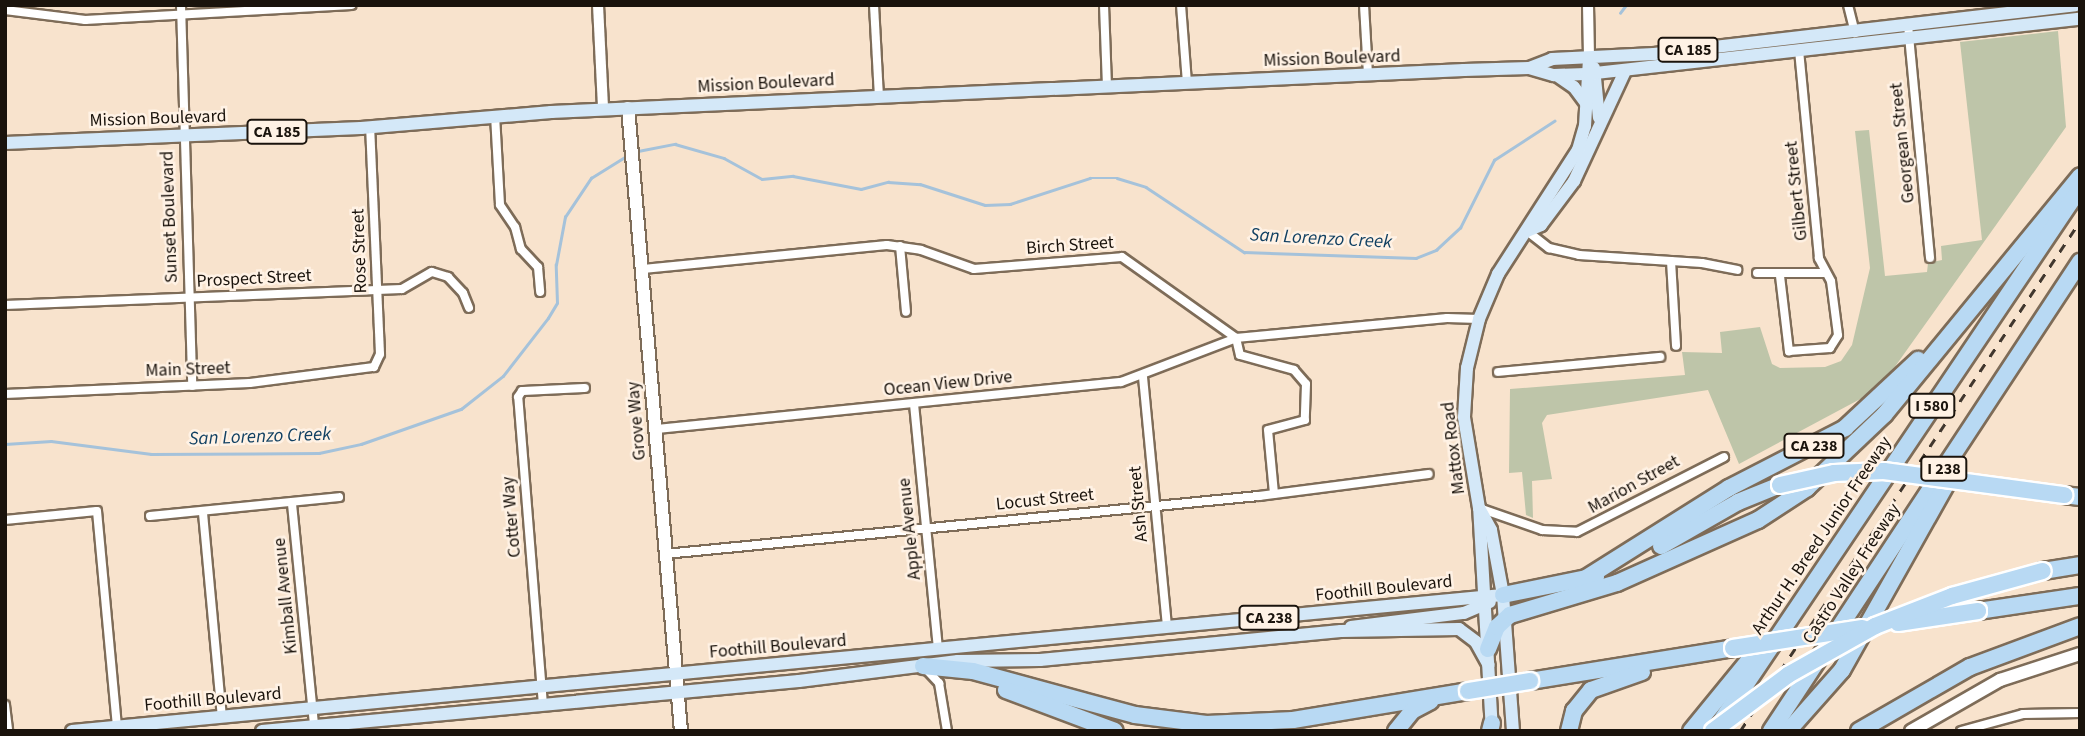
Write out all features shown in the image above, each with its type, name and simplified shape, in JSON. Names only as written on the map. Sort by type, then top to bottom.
[{"type":"highway","name":"CA 238","points":[[1503,595],[1586,578],[1728,488],[1852,423],[2007,266],[2080,176]]},
{"type":"highway","name":"Arthur H. Breed Junior Freeway","points":[[1714,731],[2080,189]]},
{"type":"highway","name":"Castro Valley Freeway","points":[[1771,731],[2080,262]]},
{"type":"highway","points":[[1488,657],[1504,618],[1577,595],[1699,548],[1766,515],[1807,488],[1884,415],[2007,266]]},
{"type":"highway","points":[[1788,731],[1842,670],[2010,369]]},
{"type":"highway","points":[[1586,578],[1629,564],[1716,514],[1780,485],[1826,475],[1876,471],[2072,496]]},
{"type":"highway","points":[[1577,595],[1653,558],[1703,528],[1716,514]]},
{"type":"highway","name":"I 580","points":[[1714,731],[1781,679],[1875,626],[1952,596],[2043,571],[2080,565]]},
{"type":"highway","points":[[923,666],[973,671],[1126,713],[1206,724],[1275,722],[1733,648],[2080,596]]},
{"type":"highway","points":[[1691,731],[1755,652],[1786,624]]},
{"type":"highway","points":[[1859,731],[1962,671],[2080,626]]},
{"type":"highway","points":[[1569,731],[1579,702],[1601,684],[1733,648]]},
{"type":"highway","points":[[923,666],[974,678],[1113,731]]},
{"type":"highway","points":[[1396,731],[1421,706],[1468,691]]},
{"type":"main road","name":"Mission Boulevard","points":[[1528,68],[1552,59],[1589,58],[1908,24],[2073,11]]},
{"type":"main road","name":"Mission Boulevard","points":[[5,143],[370,128],[495,115],[1107,86],[1528,68],[1554,75],[1592,74],[1857,45],[2073,11]]},
{"type":"main road","name":"Mattox Road","points":[[1589,58],[1598,129]]},
{"type":"main road","name":"Mattox Road","points":[[1527,231],[1541,225],[1574,181],[1625,71]]},
{"type":"main road","name":"Mattox Road","points":[[1479,508],[1464,408],[1468,358],[1479,319],[1498,274],[1578,150],[1592,74]]},
{"type":"main road","points":[[1554,75],[1574,86],[1587,104]]},
{"type":"main road","name":"Grove Way","points":[[628,108],[681,731]]},
{"type":"main road","points":[[1479,508],[1491,530],[1503,595],[1513,731]]},
{"type":"main road","points":[[1479,508],[1491,728]]},
{"type":"main road","name":"CA 238","points":[[1486,601],[1503,595]]},
{"type":"main road","name":"Foothill Boulevard","points":[[72,731],[1167,628],[1486,601]]},
{"type":"main road","name":"Foothill Boulevard","points":[[262,731],[923,666],[1341,631],[1367,621],[1464,613],[1486,601]]},
{"type":"main road","points":[[1341,631],[1455,628],[1474,639],[1488,657]]},
{"type":"main road","points":[[1911,731],[2000,680],[2080,654]]},
{"type":"street","name":"Sunset Boulevard","points":[[181,5],[192,386]]},
{"type":"street","points":[[5,10],[78,20],[352,5]]},
{"type":"street","points":[[598,5],[603,109]]},
{"type":"street","points":[[874,5],[879,96]]},
{"type":"street","points":[[1104,5],[1107,86]]},
{"type":"street","points":[[1181,5],[1186,83]]},
{"type":"street","points":[[1364,5],[1368,75]]},
{"type":"street","points":[[1588,5],[1589,58]]},
{"type":"street","points":[[1848,5],[1857,45]]},
{"type":"street","name":"Georgean Street","points":[[1908,24],[1930,258]]},
{"type":"street","name":"Gilbert Street","points":[[1780,276],[1789,351],[1830,348],[1836,342],[1833,290],[1819,258],[1798,37]]},
{"type":"street","points":[[495,115],[500,205],[518,232],[521,249],[538,267],[540,292]]},
{"type":"street","name":"Rose Street","points":[[370,128],[380,358],[370,369]]},
{"type":"street","points":[[1527,231],[1557,251],[1737,270]]},
{"type":"street","points":[[900,246],[906,312]]},
{"type":"street","name":"Birch Street","points":[[643,269],[900,246],[974,269],[1127,259],[1236,338],[1240,355],[1294,370],[1306,384],[1305,421],[1268,430],[1274,494]]},
{"type":"street","points":[[1671,261],[1676,346]]},
{"type":"street","name":"Prospect Street","points":[[5,304],[401,289],[432,272],[441,272],[463,293],[469,308]]},
{"type":"street","points":[[1757,273],[1780,276],[1825,273]]},
{"type":"street","points":[[1236,338],[1455,317],[1479,319]]},
{"type":"street","name":"Ocean View Drive","points":[[656,429],[914,404],[1143,377],[1236,338]]},
{"type":"street","points":[[1498,372],[1660,357]]},
{"type":"street","name":"Main Street","points":[[5,394],[192,386],[370,369]]},
{"type":"street","name":"Ash Street","points":[[1143,377],[1167,628]]},
{"type":"street","name":"Cotter Way","points":[[543,705],[518,397],[522,391],[585,388]]},
{"type":"street","name":"Apple Avenue","points":[[914,404],[938,650]]},
{"type":"street","name":"Marion Street","points":[[1479,508],[1548,532],[1577,532],[1706,463],[1724,457]]},
{"type":"street","name":"Locust Street","points":[[665,554],[1274,494],[1429,474]]},
{"type":"street","points":[[150,516],[203,513],[339,497]]},
{"type":"street","name":"Kimball Avenue","points":[[292,504],[314,726]]},
{"type":"street","points":[[5,520],[97,512],[117,726]]},
{"type":"street","points":[[203,513],[222,717]]},
{"type":"street","points":[[923,666],[939,683],[947,731]]},
{"type":"street","points":[[5,705],[8,731]]},
{"type":"street","points":[[1961,731],[1970,725],[2042,712],[2080,713]]},
{"type":"green space","points":[[2058,31],[2066,127],[1879,389],[1739,464],[1708,390],[1547,415],[1542,423],[1552,479],[1532,481],[1533,518],[1526,515],[1522,472],[1509,473],[1510,389],[1685,375],[1682,352],[1722,353],[1720,332],[1760,327],[1772,364],[1780,368],[1825,367],[1841,361],[1852,345],[1870,268],[1855,131],[1869,130],[1885,276],[1927,272],[1928,263],[1942,260],[1941,246],[1982,240],[1960,42]]},
{"type":"waterway","name":"San Lorenzo Creek","points":[[1620,13],[1626,5]]},
{"type":"waterway","name":"San Lorenzo Creek","points":[[638,151],[675,144],[724,158],[762,179],[793,176],[861,189],[888,182],[920,184],[985,205],[1010,204],[1090,178],[1117,178],[1146,187],[1244,252],[1416,258],[1436,250],[1460,228],[1494,160],[1554,121]]},
{"type":"waterway","name":"San Lorenzo Creek","points":[[5,444],[51,441],[151,454],[319,453],[361,444],[461,409],[503,376],[548,318],[557,303],[556,265],[565,217],[591,178],[628,155]]},
{"type":"railway","points":[[1740,731],[2080,221]]}]
